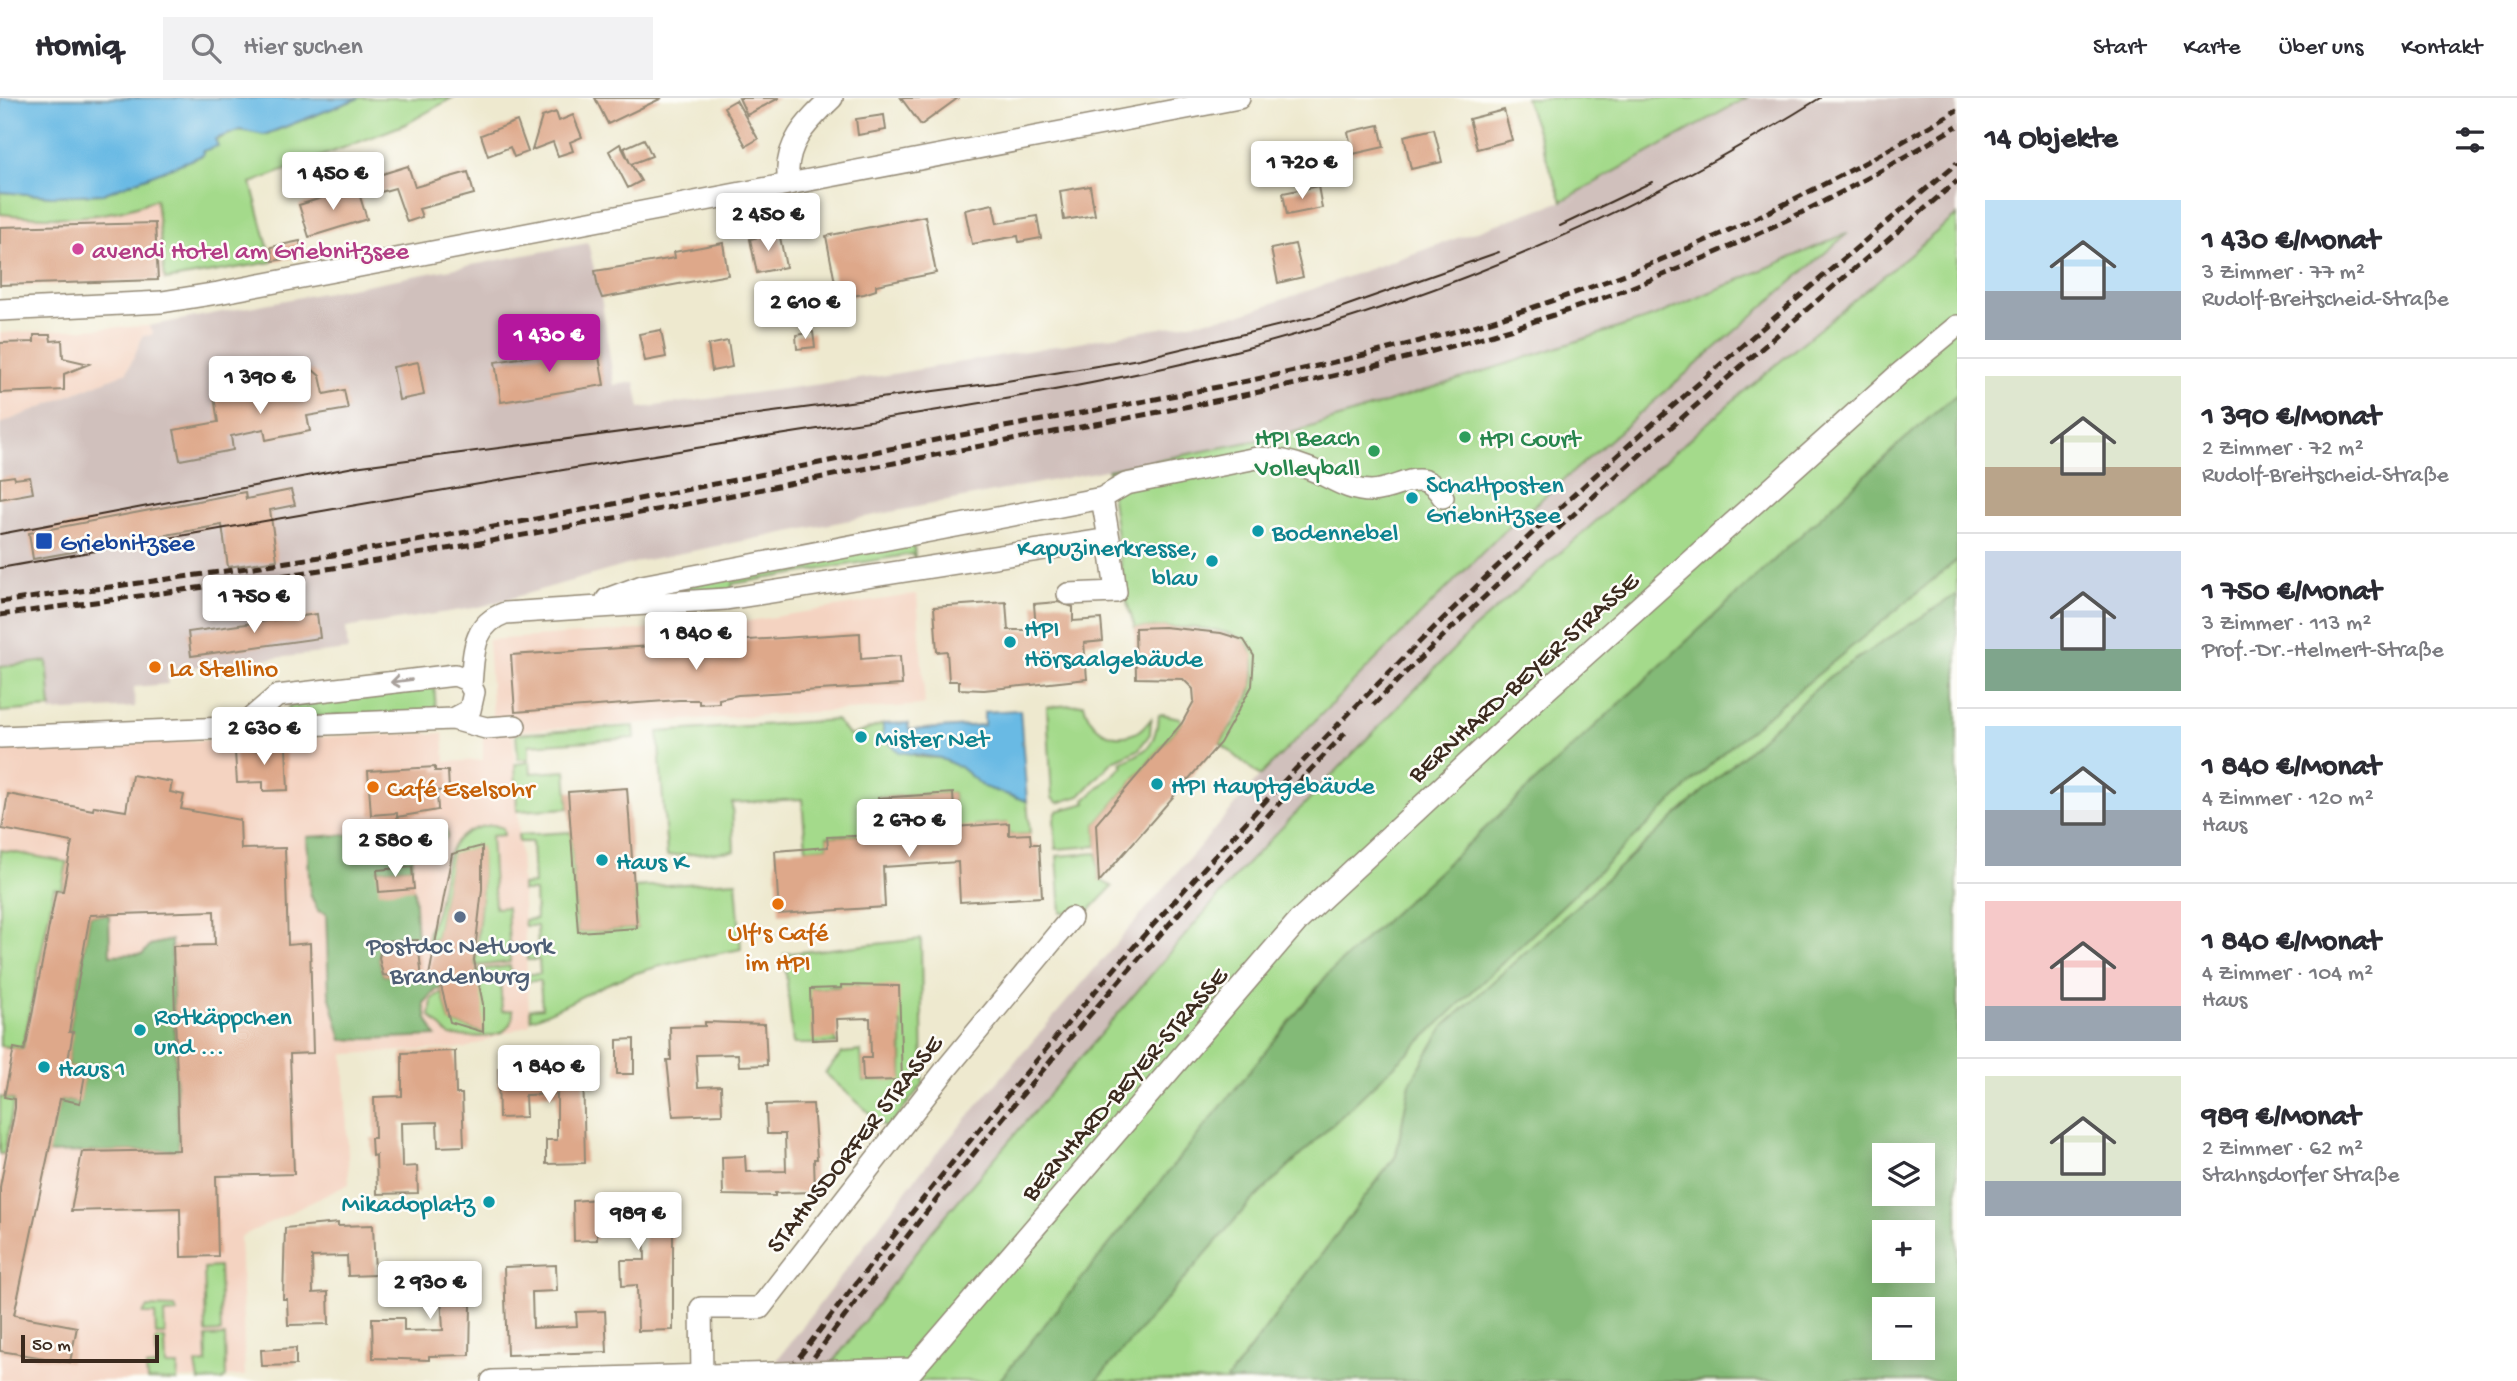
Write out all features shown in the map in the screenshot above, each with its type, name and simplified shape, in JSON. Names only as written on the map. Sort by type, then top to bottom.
[{"type":"street","points":[[789,183],[786,166],[796,138],[832,98]]},
{"type":"street","points":[[0,310],[162,302],[218,293],[1239,98]]},
{"type":"street","name":"BERNHARD-BEYER-STRASSE","points":[[908,1375],[1298,921],[1542,694],[1899,374],[1957,326]]},
{"type":"street","points":[[584,608],[642,586],[1102,498],[1126,484],[1257,458],[1274,458],[1311,469],[1350,489],[1373,491],[1425,479],[1434,483],[1443,497]]},
{"type":"street","points":[[1068,594],[1116,592],[1102,498]]},
{"type":"street","points":[[453,719],[470,710],[474,698],[471,685],[476,638],[488,621],[505,613],[726,599],[1109,539]]},
{"type":"street","points":[[241,727],[277,696],[449,676],[461,677],[471,685]]},
{"type":"street","points":[[0,737],[453,719],[486,728],[515,726]]},
{"type":"street","name":"STAHNSDORFER STRASSE","points":[[702,1375],[701,1308],[760,1308],[947,1068],[1071,918]]},
{"type":"street","points":[[492,1381],[843,1371],[908,1375]]},
{"type":"shaded area","points":[[1746,98],[1957,98],[1957,215],[1737,397],[1471,631],[1240,871],[933,1230],[819,1381],[761,1381],[917,1176],[1260,776],[1500,535],[1845,235],[1655,316],[1289,434],[641,561],[480,607],[346,628],[348,650],[167,670],[168,684],[134,687],[135,707],[50,712],[48,660],[0,666],[0,424],[127,372],[143,336],[152,335],[153,331],[148,326],[588,243],[602,303],[614,385],[635,382],[640,408],[881,376],[1242,314],[1562,201]]},
{"type":"shaded area","name":"avendi Hotel am Griebnitzsee","points":[[156,198],[165,280],[0,287],[0,214],[52,219]]},
{"type":"shaded area","points":[[148,326],[153,331],[152,336],[143,336],[127,372],[0,424],[0,333]]},
{"type":"shaded area","points":[[917,594],[925,705],[513,731],[530,1024],[466,1048],[344,1054],[349,1184],[240,1237],[245,1376],[120,1381],[0,1381],[0,747],[443,733],[445,762],[483,760],[483,736],[494,735],[488,640],[730,624]]},
{"type":"green space","points":[[359,98],[452,98],[406,124],[251,183],[272,262],[165,280],[156,199],[117,211],[79,217],[0,214],[0,192],[52,196],[103,194],[203,155],[202,152],[215,140],[240,130],[265,135]]},
{"type":"green space","points":[[1525,98],[1746,98],[1562,201]]},
{"type":"green space","points":[[1957,215],[1957,594],[1829,677],[1410,1083],[1396,1156],[1226,1381],[819,1381],[933,1230],[1240,871],[1471,631],[1737,397]]},
{"type":"green space","points":[[1848,233],[1500,535],[1260,776],[1220,743],[1243,708],[1252,686],[1254,661],[1247,644],[1221,631],[1175,627],[1135,628],[1125,596],[1108,470],[1289,434],[1655,316]]},
{"type":"green space","points":[[1957,394],[1957,560],[1725,751],[1247,1206],[1096,1381],[999,1381],[1328,974],[1898,445]]},
{"type":"green space","points":[[914,540],[915,561],[912,554],[732,584],[733,591],[652,596],[651,592]]},
{"type":"green space","points":[[1957,594],[1957,1381],[1226,1381],[1396,1156],[1410,1083],[1444,1026],[1829,677]]},
{"type":"green space","points":[[47,661],[51,708],[0,712],[0,667]]},
{"type":"green space","points":[[434,684],[436,712],[290,717],[288,706]]},
{"type":"green space","points":[[1084,704],[1088,716],[1103,732],[1113,736],[1133,734],[1151,719],[1150,734],[1138,750],[1113,761],[1080,796],[1058,803],[1052,798],[1047,707]]},
{"type":"green space","points":[[1159,715],[1180,718],[1182,723],[1096,824],[1097,846],[1056,849],[1054,819],[1057,811],[1086,803],[1085,800],[1123,766],[1121,763],[1149,746]]},
{"type":"green space","points":[[836,720],[850,736],[883,724],[883,738],[918,757],[940,758],[960,767],[984,787],[1027,801],[1030,834],[1009,835],[1008,823],[976,825],[956,839],[953,793],[879,798],[881,844],[860,845],[858,835],[827,837],[828,847],[806,849],[802,799],[732,803],[734,851],[667,856],[658,732]]},
{"type":"green space","points":[[634,726],[635,738],[529,745],[529,759],[518,759],[516,734]]},
{"type":"green space","points":[[530,762],[531,773],[566,771],[569,808],[517,811],[515,764]]},
{"type":"green space","points":[[438,823],[447,831],[447,837],[437,847],[424,847],[410,838],[409,831],[413,825]]},
{"type":"green space","points":[[494,825],[503,828],[504,835],[491,836],[495,908],[507,907],[510,962],[475,966],[482,889],[481,847],[452,855],[436,939],[428,940],[428,933],[436,913],[448,856],[454,845],[463,835],[476,828]]},
{"type":"green space","points":[[377,827],[393,830],[413,849],[412,867],[378,870],[414,889],[417,940],[382,941],[379,958],[383,975],[439,982],[441,989],[436,990],[424,1003],[427,1019],[436,1036],[342,1040],[329,994],[326,914],[318,911],[310,894],[307,837],[377,833]]},
{"type":"green space","points":[[571,832],[578,932],[637,928],[634,887],[736,881],[741,949],[638,973],[531,1019],[530,1009],[542,1008],[540,981],[528,981],[528,974],[540,974],[539,960],[527,960],[527,954],[538,953],[537,926],[525,926],[524,920],[536,919],[535,891],[522,891],[522,885],[534,884],[532,842],[519,842],[518,835]]},
{"type":"green space","points":[[0,850],[67,862],[62,889],[54,888],[23,1048],[0,1046]]},
{"type":"green space","points":[[1097,853],[1099,879],[1112,887],[1081,919],[1073,912],[1061,913],[1057,856]]},
{"type":"green space","points":[[90,915],[109,915],[110,955],[143,954],[150,945],[171,940],[179,1150],[46,1153],[60,1099],[79,1103],[86,1069],[67,1066],[72,1032],[69,1032]]},
{"type":"green space","points":[[921,939],[923,1084],[887,1129],[825,1073],[842,1053],[861,1051],[863,1081],[902,1079],[902,1025],[858,985],[811,989],[837,1044],[793,1044],[784,954]]},
{"type":"green space","points":[[510,966],[511,976],[500,977],[502,1011],[513,1010],[507,1028],[499,1033],[480,1037],[450,1036],[430,1016],[432,999],[442,992],[450,1022],[483,1032],[476,970]]},
{"type":"green space","points":[[0,1097],[14,1100],[4,1154],[0,1154]]},
{"type":"green space","points":[[219,1267],[221,1332],[206,1333],[204,1268]]},
{"type":"green space","points":[[147,1307],[175,1308],[177,1313],[164,1314],[165,1335],[156,1335],[155,1314],[143,1314]]},
{"type":"green space","points":[[225,1336],[226,1377],[222,1380],[199,1381],[196,1364],[207,1363],[206,1337]]},
{"type":"green space","points":[[156,1339],[165,1339],[166,1366],[178,1366],[177,1381],[147,1380],[146,1367],[157,1366]]},
{"type":"water","points":[[0,98],[359,98],[264,135],[240,130],[215,139],[218,146],[203,151],[203,155],[103,194],[52,196],[0,192]]},
{"type":"water","points":[[1020,710],[1027,801],[984,787],[960,767],[940,758],[899,752],[883,738],[883,724],[908,723],[909,730],[984,725],[984,712]]},
{"type":"building","points":[[595,98],[662,98],[608,124]]},
{"type":"building","points":[[739,98],[779,98],[747,115]]},
{"type":"building","points":[[901,98],[958,98],[921,125]]},
{"type":"building","points":[[736,100],[758,139],[746,146],[724,107]]},
{"type":"building","points":[[1504,110],[1512,140],[1477,149],[1469,119]]},
{"type":"building","points":[[556,112],[559,121],[573,115],[582,137],[570,142],[573,151],[558,156],[553,142],[532,150],[542,117]]},
{"type":"building","points":[[884,115],[886,130],[858,135],[856,119]]},
{"type":"building","points":[[517,121],[528,152],[514,157],[510,147],[488,156],[481,135]]},
{"type":"building","points":[[1379,125],[1384,147],[1353,154],[1348,132]]},
{"type":"building","points":[[1434,129],[1442,162],[1411,169],[1404,136]]},
{"type":"building","points":[[644,139],[652,156],[631,164],[641,181],[628,188],[609,151],[620,144],[630,163],[624,148]]},
{"type":"building","points":[[408,166],[415,187],[468,172],[474,194],[419,209],[422,217],[407,222],[395,188],[381,192],[376,176]]},
{"type":"building","points":[[1090,186],[1095,215],[1064,220],[1060,191]]},
{"type":"building","points":[[1318,186],[1322,208],[1287,215],[1283,193]]},
{"type":"building","points":[[357,187],[367,219],[309,237],[299,205]]},
{"type":"building","points":[[993,204],[997,223],[1037,216],[1041,238],[1019,242],[1018,236],[972,244],[965,210]]},
{"type":"building","points":[[925,216],[936,273],[876,285],[876,290],[838,298],[826,236]]},
{"type":"building","name":"avendi Hotel am Griebnitzsee","points":[[155,223],[158,280],[0,285],[0,227]]},
{"type":"building","points":[[779,232],[786,267],[757,273],[750,239]]},
{"type":"building","points":[[300,241],[303,256],[273,261],[271,247]]},
{"type":"building","points":[[723,243],[728,275],[602,298],[595,271],[675,258],[674,252]]},
{"type":"building","points":[[1295,244],[1303,277],[1278,283],[1271,249]]},
{"type":"building","points":[[661,330],[666,357],[645,361],[639,334]]},
{"type":"building","points":[[813,332],[815,347],[797,349],[796,335]]},
{"type":"building","points":[[34,335],[50,335],[51,341],[62,340],[63,358],[89,364],[64,374],[64,390],[0,393],[0,343],[34,342]]},
{"type":"building","points":[[728,341],[732,367],[712,371],[708,345]]},
{"type":"building","points":[[597,345],[604,385],[501,402],[495,362]]},
{"type":"building","points":[[418,362],[424,395],[399,400],[393,367]]},
{"type":"building","points":[[313,370],[320,376],[324,394],[344,390],[348,409],[307,416],[310,431],[266,440],[264,429],[231,436],[233,450],[180,460],[174,430],[218,422],[213,390],[223,390],[232,398],[303,384],[308,372]]},
{"type":"building","points":[[14,476],[15,479],[30,477],[33,493],[0,499],[0,478]]},
{"type":"building","points":[[291,490],[295,505],[270,510],[277,560],[228,567],[222,525],[33,559],[29,533],[245,492],[246,499]]},
{"type":"building","name":"HPI Hörsaalgebäude","points":[[1006,602],[1008,630],[1036,630],[1034,604],[1058,602],[1073,607],[1073,621],[1101,619],[1103,641],[1084,643],[1087,679],[984,690],[959,689],[959,681],[949,681],[947,651],[937,652],[934,607]]},
{"type":"building","points":[[317,614],[320,638],[191,656],[188,632]]},
{"type":"building","name":"HPI Hauptgebäude","points":[[1164,627],[1221,633],[1244,640],[1254,656],[1252,686],[1220,743],[1099,882],[1096,824],[1182,723],[1194,701],[1193,689],[1183,679],[1136,678],[1135,628]]},
{"type":"building","points":[[860,633],[861,659],[900,656],[902,685],[738,695],[719,699],[719,703],[699,704],[699,700],[679,700],[515,712],[511,655]]},
{"type":"building","points":[[275,739],[286,748],[288,790],[263,791],[263,782],[237,783],[235,752],[260,750],[260,746],[272,745]]},
{"type":"building","points":[[435,767],[435,771],[448,771],[449,790],[437,791],[438,810],[397,817],[397,813],[371,815],[368,771]]},
{"type":"building","points":[[132,775],[172,782],[170,792],[184,795],[181,809],[240,820],[241,849],[285,848],[288,945],[310,943],[313,1053],[290,1054],[294,1174],[216,1176],[218,1256],[181,1257],[180,1208],[71,1211],[82,1152],[179,1150],[173,946],[215,945],[214,911],[90,915],[69,1032],[73,1032],[67,1066],[86,1069],[80,1103],[60,1099],[14,1315],[77,1327],[70,1362],[0,1351],[0,1187],[15,1108],[15,1099],[4,1097],[14,1048],[24,1050],[27,1041],[56,890],[63,891],[72,842],[2,829],[8,794],[93,810],[94,806],[126,811]]},
{"type":"building","name":"Haus K","points":[[627,788],[637,928],[578,932],[568,792]]},
{"type":"building","points":[[953,793],[955,827],[1009,823],[1009,835],[1030,834],[1031,844],[1039,844],[1042,897],[960,902],[958,862],[883,867],[885,907],[779,914],[775,851],[828,847],[827,837],[880,835],[878,798]]},
{"type":"building","points":[[482,846],[482,889],[474,960],[483,1004],[483,1032],[450,1022],[440,982],[428,981],[452,854]]},
{"type":"building","points":[[412,867],[414,889],[379,892],[377,870]]},
{"type":"building","points":[[418,940],[422,980],[383,975],[379,958],[382,941]]},
{"type":"building","points":[[841,985],[899,986],[902,1080],[863,1081],[862,1058],[871,1058],[870,1018],[837,1019],[838,1039],[812,1040],[810,989],[841,988]]},
{"type":"building","points":[[705,1022],[765,1024],[767,1065],[739,1066],[738,1054],[696,1055],[698,1087],[721,1086],[722,1114],[673,1116],[667,1060],[671,1060],[670,1027],[705,1026]]},
{"type":"building","points":[[634,1039],[634,1074],[617,1074],[617,1040]]},
{"type":"building","points":[[455,1051],[456,1094],[462,1094],[464,1146],[438,1147],[437,1122],[401,1123],[402,1167],[417,1166],[418,1193],[377,1194],[376,1155],[372,1156],[371,1138],[375,1138],[374,1097],[402,1096],[402,1053]]},
{"type":"building","points":[[530,1065],[583,1067],[585,1163],[546,1164],[546,1140],[557,1140],[557,1094],[525,1095],[526,1117],[499,1118],[498,1068],[530,1068]]},
{"type":"building","points":[[813,1104],[817,1159],[814,1159],[815,1192],[775,1193],[775,1196],[723,1195],[722,1157],[745,1156],[746,1172],[786,1171],[785,1134],[767,1134],[766,1105]]},
{"type":"building","points":[[625,1197],[669,1198],[670,1233],[673,1233],[673,1330],[638,1331],[637,1285],[622,1286],[621,1260],[645,1260],[644,1223],[604,1224],[604,1233],[597,1233],[597,1240],[574,1241],[573,1201]]},
{"type":"building","points":[[338,1223],[338,1226],[373,1225],[375,1275],[348,1276],[347,1256],[312,1257],[313,1293],[328,1292],[329,1324],[288,1325],[287,1299],[283,1299],[285,1228]]},
{"type":"building","points":[[556,1265],[557,1291],[532,1292],[533,1328],[577,1326],[576,1312],[605,1311],[607,1352],[507,1355],[504,1267]]},
{"type":"building","points":[[467,1267],[468,1305],[471,1305],[470,1355],[429,1356],[429,1360],[373,1358],[372,1318],[404,1318],[404,1331],[443,1330],[441,1294],[418,1295],[417,1268]]},
{"type":"building","points":[[296,1348],[296,1365],[262,1366],[261,1350]]},
{"type":"tram line","points":[[0,568],[513,478],[1037,393],[1247,348],[1397,302],[1543,245],[1684,176],[1820,98]]},
{"type":"tram line","points":[[1560,226],[1652,182]]},
{"type":"tram line","points":[[0,534],[354,467],[995,383],[1139,359],[1314,317],[1499,252]]},
{"type":"railway","points":[[0,602],[228,571],[433,538],[1344,360],[1484,323],[1546,303],[1667,257],[1843,174],[1957,110]]},
{"type":"railway","points":[[0,615],[228,584],[509,538],[1241,396],[1388,363],[1532,322],[1697,261],[1803,212],[1957,126]]},
{"type":"railway","points":[[781,1381],[862,1275],[1030,1068],[1116,967],[1295,770],[1388,674],[1540,526],[1717,368],[1957,163]]},
{"type":"railway","points":[[1373,705],[1443,636],[1587,503],[1957,181]]},
{"type":"railway","points":[[796,1381],[927,1212],[1062,1047],[1203,887],[1348,730]]},
{"type":"place","name":"avendi Hotel am Griebnitzsee","points":[[78,249]]},
{"type":"place","name":"HPI Court","points":[[1465,437]]},
{"type":"place","name":"HPI Beach Volleyball","points":[[1374,451]]},
{"type":"place","name":"Schaltposten Griebnitzsee","points":[[1412,498]]},
{"type":"place","name":"Bodennebel","points":[[1258,531]]},
{"type":"place","name":"Griebnitzsee","points":[[44,541]]},
{"type":"place","name":"Kapuzinerkresse, blau","points":[[1212,561]]},
{"type":"place","name":"HPI Hörsaalgebäude","points":[[1010,642]]},
{"type":"place","name":"La Stellino","points":[[155,667]]},
{"type":"place","name":"Mister Net","points":[[861,737]]},
{"type":"place","name":"HPI Hauptgebäude","points":[[1157,784]]},
{"type":"place","name":"Café Eselsohr","points":[[373,787]]},
{"type":"place","name":"Haus K","points":[[602,860]]},
{"type":"place","name":"Ulf's Café im HPI","points":[[778,904]]},
{"type":"place","name":"Postdoc Network Brandenburg","points":[[460,917]]},
{"type":"place","name":"Rotkäppchen und ...","points":[[140,1030]]},
{"type":"place","name":"Haus 1","points":[[44,1067]]},
{"type":"place","name":"Mikadoplatz","points":[[489,1202]]}]
